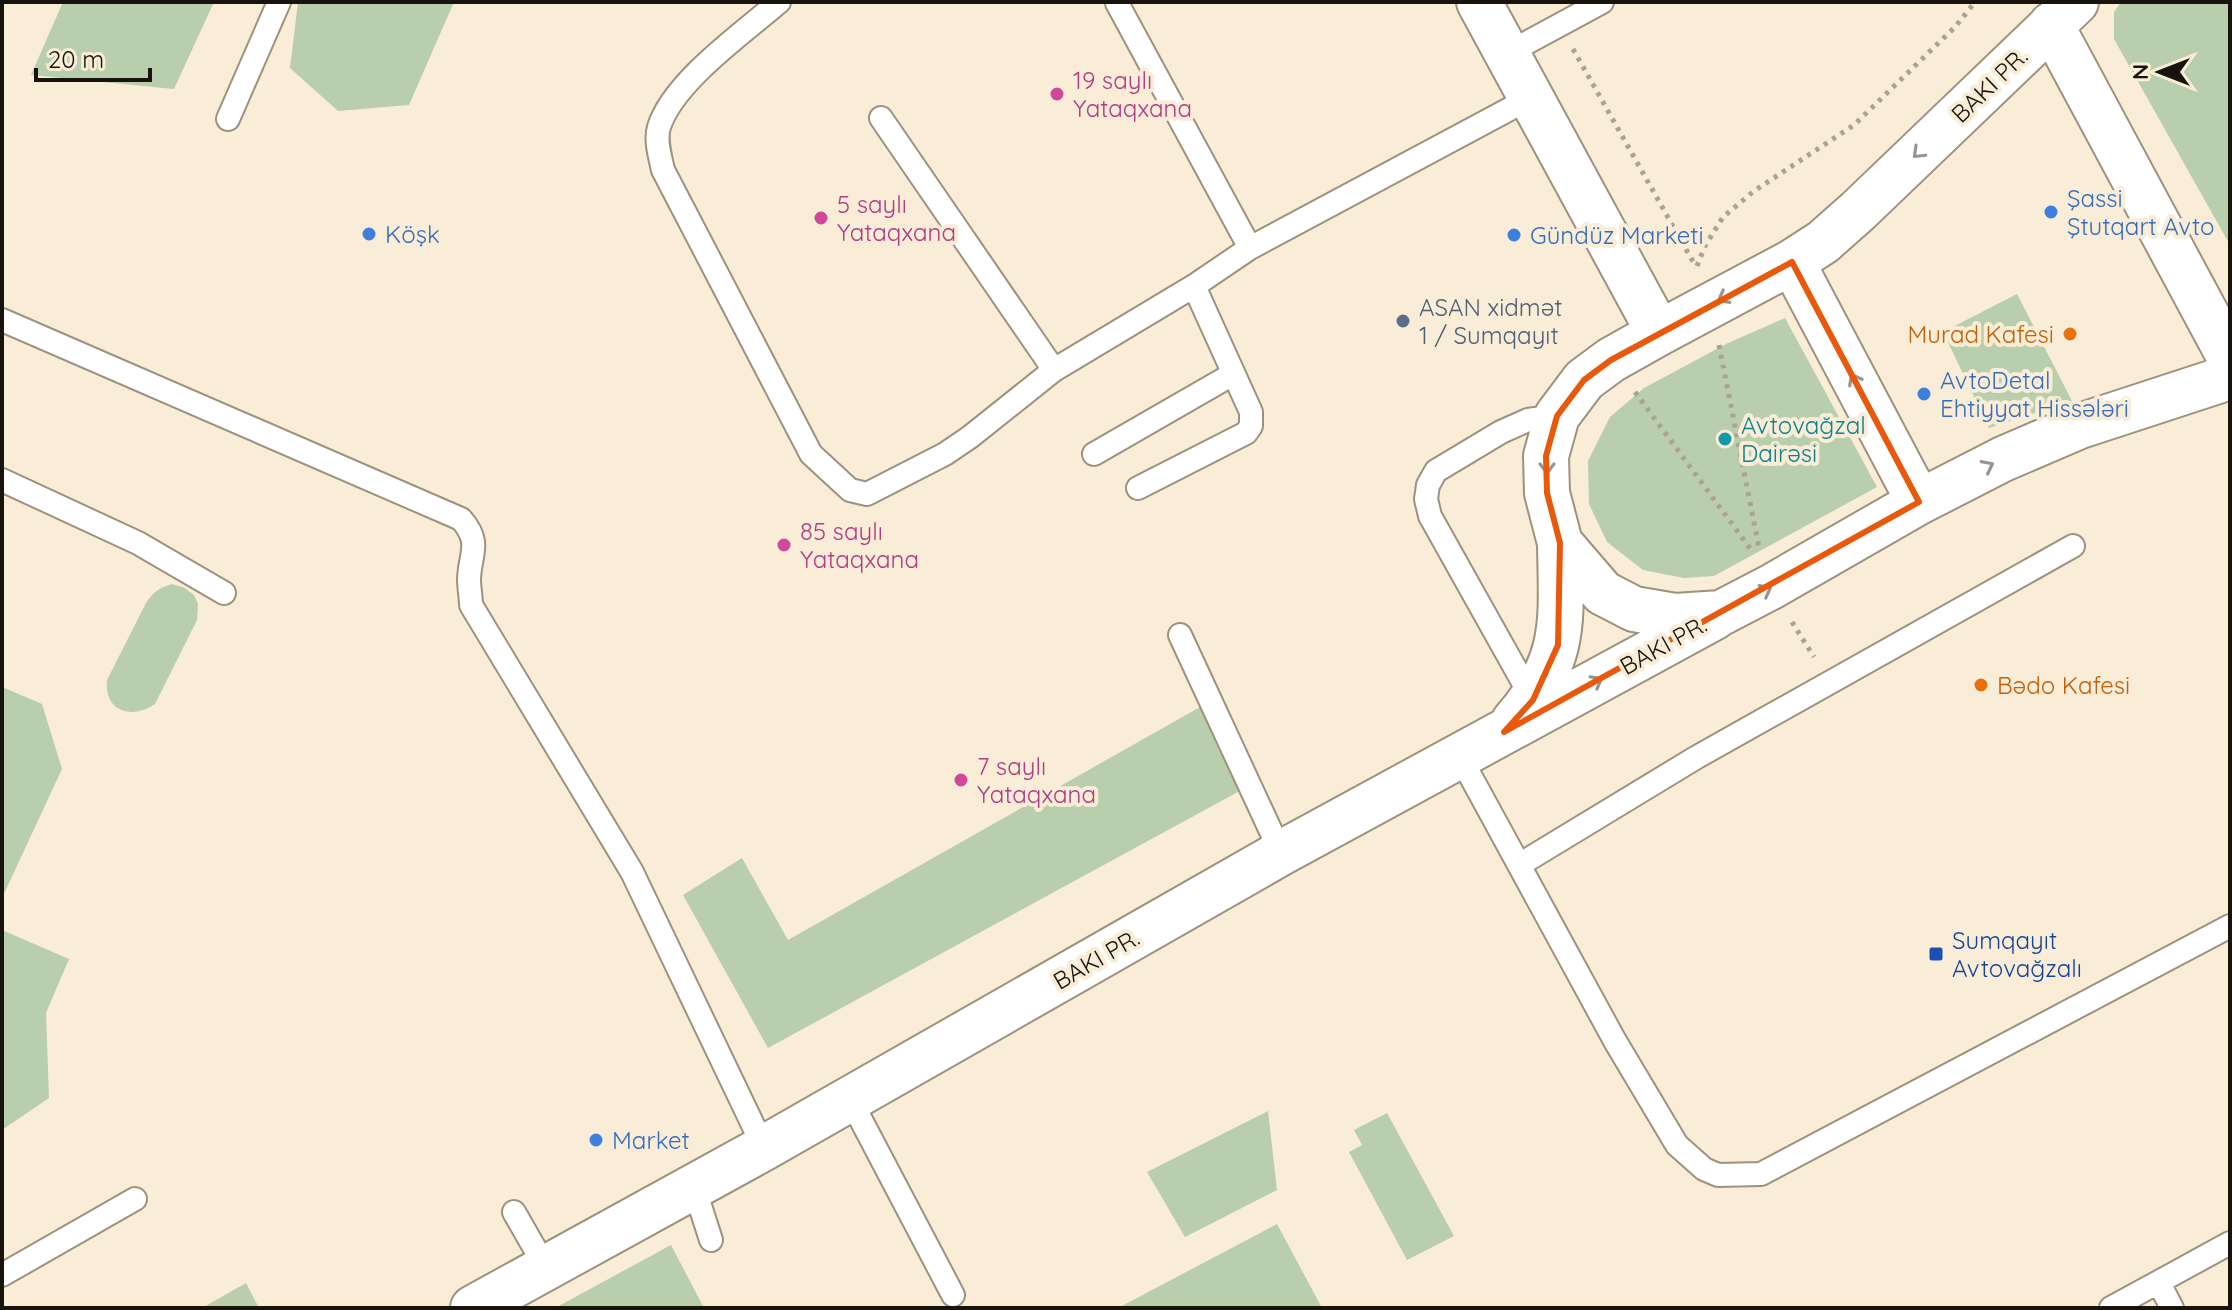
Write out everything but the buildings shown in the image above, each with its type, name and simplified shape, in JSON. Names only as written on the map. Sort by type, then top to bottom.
[{"type":"street","points":[[1479,2],[1659,333]]},
{"type":"street","points":[[1504,732],[1533,700],[1548,673],[1558,645],[1560,543],[1547,493],[1546,456],[1557,416],[1584,380],[1611,360],[1659,333],[1703,286],[1792,262],[1823,242],[2063,13],[2230,358]]},
{"type":"street","points":[[1792,262],[1919,502]]},
{"type":"street","points":[[473,1308],[764,1148],[1281,853],[1721,613],[1767,576],[2003,459],[2080,426],[2230,377]]},
{"type":"street","points":[[1560,543],[1603,593],[1634,609],[1675,616],[1721,613]]},
{"type":"lane","points":[[228,119],[279,2]]},
{"type":"lane","points":[[779,2],[687,81],[670,102],[658,129],[658,149],[663,170],[811,454],[850,490],[867,494],[945,454],[1054,370],[1194,286],[1250,248],[1532,97]]},
{"type":"lane","points":[[1508,53],[1602,2]]},
{"type":"lane","points":[[1117,3],[1250,248]]},
{"type":"lane","points":[[881,118],[1054,370]]},
{"type":"lane","points":[[1138,488],[1246,433],[1251,426],[1251,412],[1194,286]]},
{"type":"lane","points":[[2,320],[461,519],[472,531],[474,547],[469,578],[471,605],[632,872],[764,1148]]},
{"type":"lane","points":[[1094,454],[1233,374]]},
{"type":"lane","points":[[1533,700],[1430,516],[1426,499],[1428,485],[1436,471],[1501,432],[1528,420],[1557,416]]},
{"type":"lane","points":[[2,480],[138,543],[224,593]]},
{"type":"lane","points":[[1519,865],[1697,757],[2073,546]]},
{"type":"lane","points":[[1180,635],[1281,853]]},
{"type":"lane","points":[[1459,755],[1615,1041],[1677,1145],[1704,1169],[1718,1175],[1761,1174],[2230,926]]},
{"type":"lane","points":[[850,1099],[953,1295]]},
{"type":"lane","points":[[694,1187],[711,1240]]},
{"type":"lane","points":[[2,1275],[135,1199]]},
{"type":"lane","points":[[514,1212],[546,1268]]},
{"type":"lane","points":[[2111,1308],[2230,1243]]},
{"type":"lane","points":[[2159,1283],[2172,1308]]},
{"type":"path","points":[[1703,286],[1705,246],[1723,217],[1754,191],[1854,125],[1955,27],[1975,2]]},
{"type":"path","points":[[1559,25],[1703,286],[1718,338],[1767,576]]},
{"type":"path","points":[[1611,360],[1767,576],[1829,682]]},
{"type":"highlighted area","points":[[1792,262],[1919,502],[1504,732],[1533,700],[1558,645],[1560,543],[1547,493],[1546,456],[1557,416],[1584,380],[1611,360]]},
{"type":"green space","points":[[63,2],[214,2],[174,89],[31,75]]},
{"type":"green space","points":[[298,2],[454,2],[409,105],[338,111],[290,68]]},
{"type":"green space","points":[[2121,2],[2230,2],[2230,245],[2114,39],[2114,12]]},
{"type":"green space","points":[[2017,294],[2072,401],[1989,428],[1943,332]]},
{"type":"green space","name":"Avtovağzal Dairəsi","points":[[1785,318],[1877,487],[1714,576],[1684,578],[1643,570],[1607,542],[1589,504],[1588,461],[1610,417],[1644,388],[1728,343]]},
{"type":"green space","points":[[172,584],[194,595],[198,604],[197,620],[155,704],[137,712],[121,710],[110,700],[107,680],[146,603],[157,591]]},
{"type":"green space","points":[[2,687],[42,704],[62,769],[2,898]]},
{"type":"green space","points":[[1200,707],[1247,787],[768,1048],[683,895],[742,858],[788,940]]},
{"type":"green space","points":[[2,930],[69,959],[46,1013],[49,1098],[2,1130]]},
{"type":"green space","points":[[1268,1111],[1277,1190],[1185,1237],[1147,1172]]},
{"type":"green space","points":[[1387,1113],[1454,1236],[1407,1260],[1349,1152],[1362,1145],[1354,1130]]},
{"type":"green space","points":[[1277,1224],[1322,1308],[1118,1308]]},
{"type":"green space","points":[[671,1245],[704,1308],[555,1308]]},
{"type":"green space","points":[[246,1283],[259,1308],[202,1308]]},
{"type":"place","name":"19 saylı Yataqxana","points":[[1057,94]]},
{"type":"place","name":"Şassi Ştutqart Avto","points":[[2051,212]]},
{"type":"place","name":"5 saylı Yataqxana","points":[[821,218]]},
{"type":"place","name":"Köşk","points":[[369,234]]},
{"type":"place","name":"Gündüz Marketi","points":[[1514,235]]},
{"type":"place","name":"ASAN xidmət 1 / Sumqayıt","points":[[1403,321]]},
{"type":"place","name":"Murad Kafesi","points":[[2070,334]]},
{"type":"place","name":"AvtoDetal Ehtiyyat Hissələri","points":[[1924,394]]},
{"type":"place","name":"Avtovağzal Dairəsi","points":[[1725,439]]},
{"type":"place","name":"85 saylı Yataqxana","points":[[784,545]]},
{"type":"place","name":"Bədo Kafesi","points":[[1981,685]]},
{"type":"place","name":"7 saylı Yataqxana","points":[[961,780]]},
{"type":"place","name":"Sumqayıt Avtovağzalı","points":[[1936,954]]},
{"type":"place","name":"Market","points":[[596,1140]]}]
